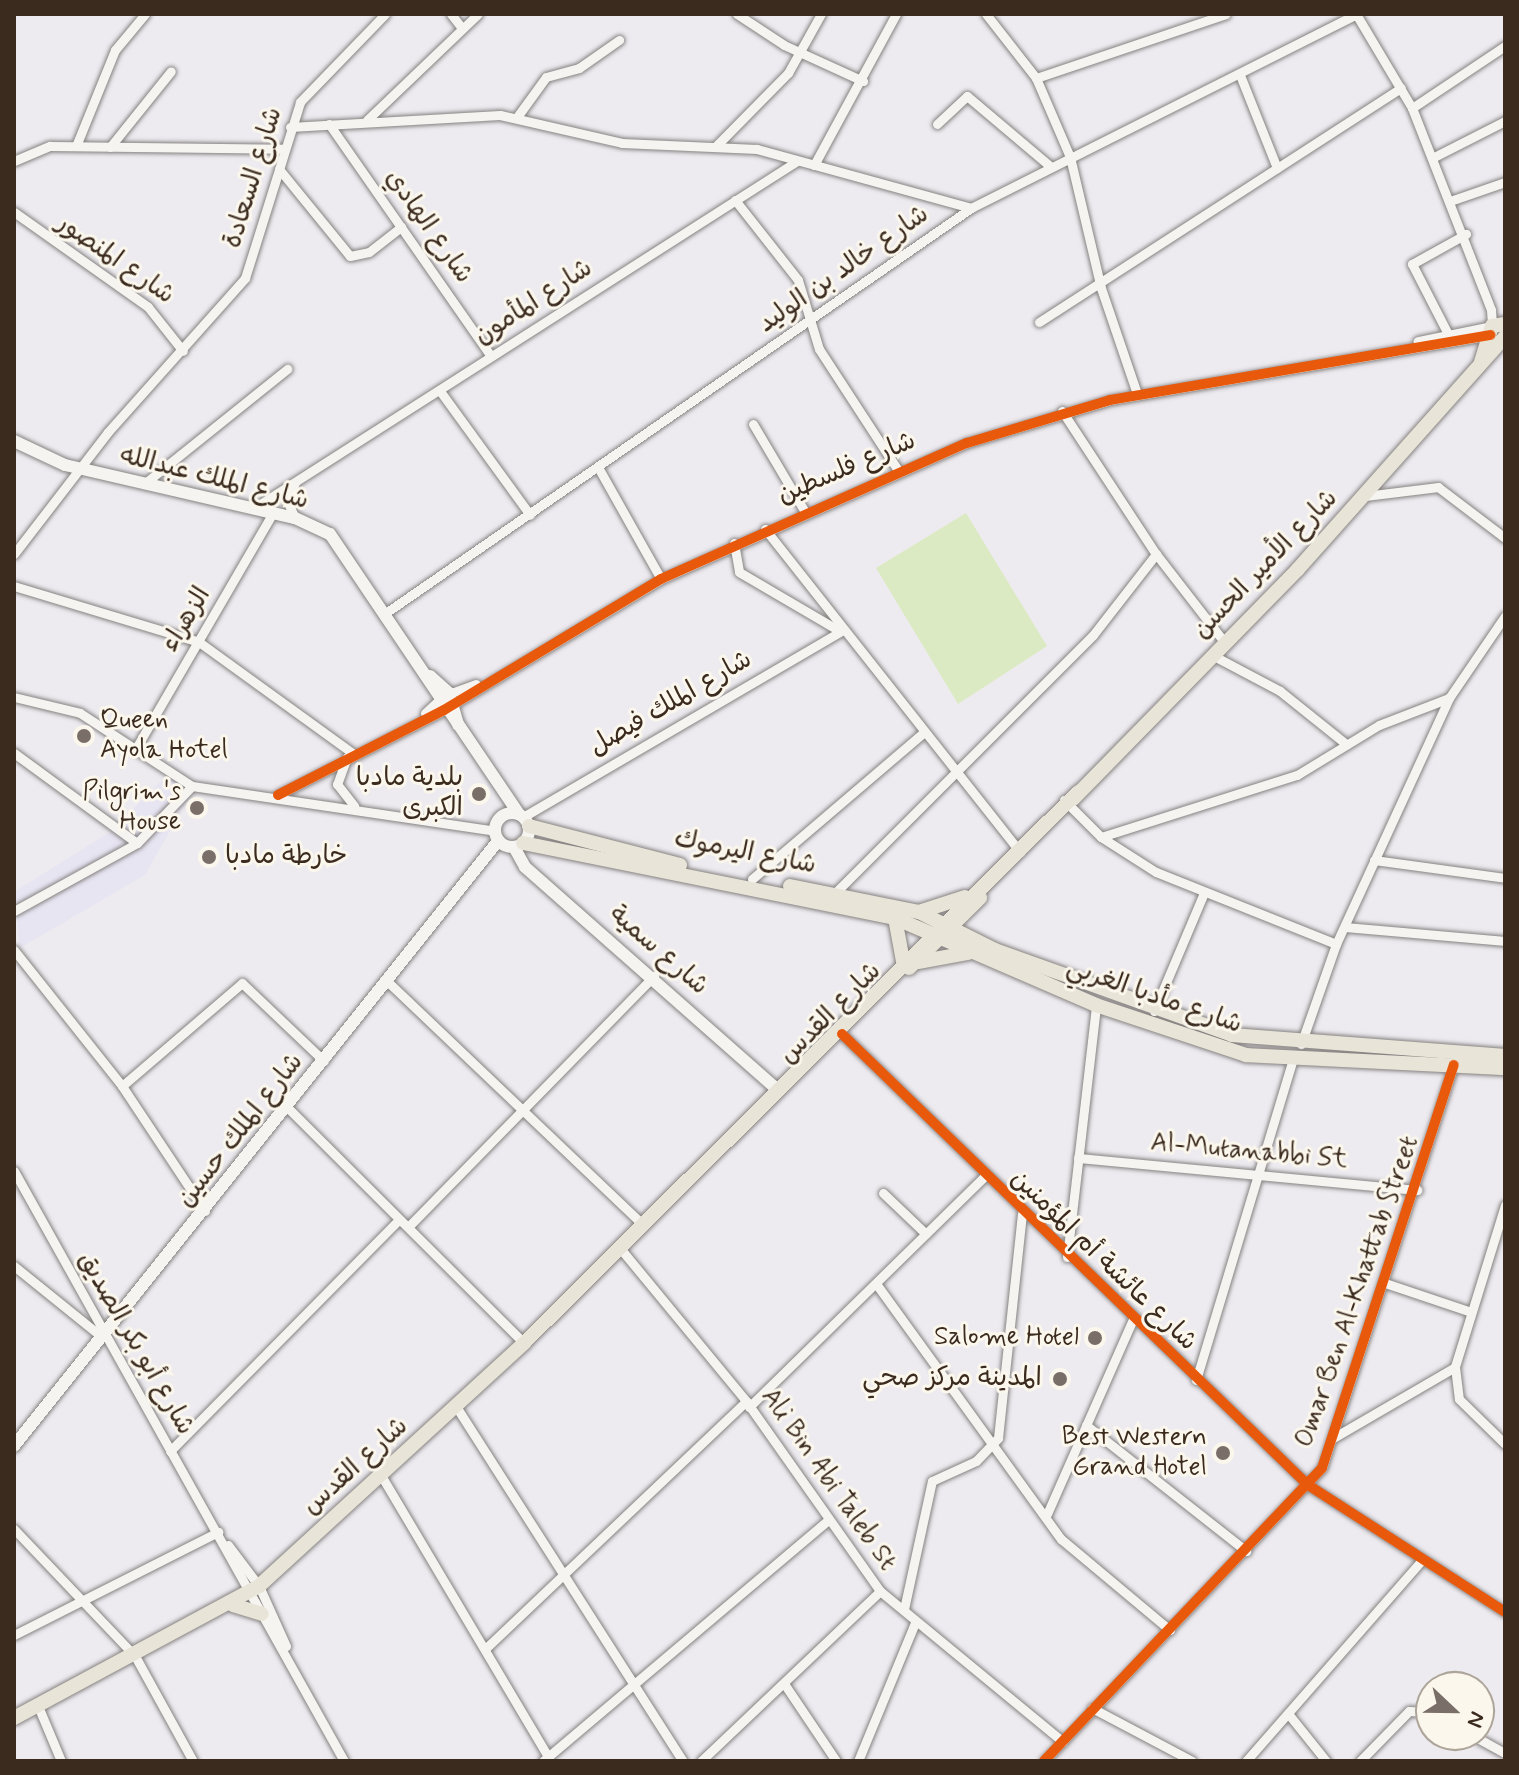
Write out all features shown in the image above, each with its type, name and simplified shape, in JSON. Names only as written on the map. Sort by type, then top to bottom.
[{"type":"main road","name":"شارع الأمير الحسن","points":[[942,930],[1365,496],[1480,364],[1500,329]]},
{"type":"main road","name":"شارع الملك عبدالله","points":[[14,442],[77,469],[295,518],[342,546],[446,701]]},
{"type":"main road","points":[[446,701],[458,725],[524,819],[519,845],[496,836]]},
{"type":"main road","name":"شارع الملك حسين","points":[[14,1446],[388,982],[496,836],[502,816],[524,819]]},
{"type":"main road","name":"شارع اليرموك","points":[[524,819],[752,879],[919,912],[942,930]]},
{"type":"main road","name":"شارع اليرموك","points":[[519,845],[895,918],[942,930]]},
{"type":"main road","name":"شارع سمية","points":[[519,845],[520,863],[655,976],[779,1091]]},
{"type":"main road","points":[[895,918],[908,962],[977,948],[970,902],[919,912]]},
{"type":"main road","name":"شارع مأدبا الغربي","points":[[942,930],[1096,1005],[1246,1055],[1505,1068]]},
{"type":"main road","name":"شارع القدس","points":[[14,1718],[233,1605],[255,1590],[457,1408],[942,930]]},
{"type":"main road","name":"شارع مأدبا الغربي","points":[[977,948],[1154,1011],[1232,1035],[1301,1044],[1505,1056]]},
{"type":"main road","name":"شارع القدس","points":[[779,1091],[842,1034],[854,1017]]},
{"type":"main road","points":[[233,1605],[262,1614]]},
{"type":"street","points":[[76,146],[115,50],[145,14]]},
{"type":"street","name":"شارع السعادة","points":[[14,554],[77,469],[245,278],[290,127],[310,90],[385,14]]},
{"type":"street","points":[[451,14],[462,28]]},
{"type":"street","points":[[367,120],[478,14]]},
{"type":"street","points":[[737,14],[801,54],[863,81]]},
{"type":"street","points":[[716,146],[801,54],[821,14]]},
{"type":"street","points":[[814,165],[863,81],[896,14]]},
{"type":"street","points":[[986,14],[1036,78],[1070,157],[1101,288],[1137,394]]},
{"type":"street","points":[[1184,14],[1194,25]]},
{"type":"street","points":[[1036,78],[1226,14]]},
{"type":"street","points":[[1356,14],[1412,108],[1453,200],[1500,329]]},
{"type":"street","name":"شارع خالد بن الوليد","points":[[387,612],[599,469],[971,208],[1356,14]]},
{"type":"street","points":[[517,117],[546,77],[579,68],[619,40]]},
{"type":"street","points":[[1412,108],[1505,46]]},
{"type":"street","points":[[110,147],[171,71]]},
{"type":"street","points":[[1240,75],[1277,168]]},
{"type":"street","points":[[1039,322],[1101,288],[1401,88]]},
{"type":"street","points":[[937,124],[967,96],[1051,167]]},
{"type":"street","points":[[290,127],[367,120],[517,117],[622,143],[716,146],[797,161],[971,208]]},
{"type":"street","points":[[1434,157],[1505,121]]},
{"type":"street","name":"شارع الهادي","points":[[329,124],[491,356]]},
{"type":"street","points":[[14,161],[39,148],[76,146],[283,149]]},
{"type":"street","name":"شارع المأمون","points":[[254,508],[797,161]]},
{"type":"street","points":[[279,169],[350,256],[369,252],[401,227]]},
{"type":"street","points":[[1453,200],[1505,182]]},
{"type":"street","points":[[735,200],[798,280],[808,323],[898,470]]},
{"type":"street","name":"شارع المنصور","points":[[14,212],[148,307],[183,351]]},
{"type":"street","points":[[1448,334],[1412,264],[1466,234]]},
{"type":"street","name":"شارع فلسطين","points":[[1400,348],[1448,334],[1500,329]]},
{"type":"street","name":"شارع فلسطين","points":[[278,795],[661,579],[898,470],[1062,411],[1137,394],[1500,329]]},
{"type":"street","points":[[144,484],[287,369]]},
{"type":"street","points":[[440,391],[530,515]]},
{"type":"street","points":[[1062,411],[1156,554],[1225,643]]},
{"type":"street","points":[[753,424],[805,512]]},
{"type":"street","points":[[599,469],[661,579]]},
{"type":"street","points":[[295,483],[288,503],[295,518]]},
{"type":"street","points":[[1365,496],[1438,487],[1505,538]]},
{"type":"street","name":"الزهراء","points":[[136,748],[273,513]]},
{"type":"street","points":[[765,529],[841,631],[1020,850]]},
{"type":"street","points":[[734,543],[739,572],[841,631]]},
{"type":"street","points":[[834,894],[954,769],[1093,635],[1156,554]]},
{"type":"street","points":[[14,586],[199,642],[350,756],[337,784],[356,808]]},
{"type":"street","points":[[1301,1044],[1336,944],[1449,698],[1505,616]]},
{"type":"street","name":"شارع الملك فيصل","points":[[524,819],[841,631]]},
{"type":"street","points":[[1212,655],[1280,691],[1346,744]]},
{"type":"street","points":[[14,697],[68,707],[192,786],[278,795],[496,836]]},
{"type":"street","points":[[1101,837],[1297,775],[1346,744],[1449,698]]},
{"type":"street","points":[[752,879],[924,732]]},
{"type":"street","points":[[14,753],[137,843]]},
{"type":"street","points":[[14,911],[137,843],[192,786]]},
{"type":"street","points":[[1066,803],[1101,837],[1203,895],[1336,944]]},
{"type":"street","points":[[1374,860],[1505,878]]},
{"type":"street","points":[[1154,1011],[1203,895]]},
{"type":"street","points":[[1345,927],[1505,941]]},
{"type":"street","points":[[14,950],[122,1086],[205,1212]]},
{"type":"street","points":[[410,1225],[528,1110],[655,976]]},
{"type":"street","points":[[388,982],[528,1110],[642,1224]]},
{"type":"street","points":[[122,1086],[242,983],[324,1061]]},
{"type":"street","points":[[1067,1257],[1096,1005]]},
{"type":"street","name":"شارع عائشة أم المؤمنين","points":[[842,1034],[1132,1321],[1308,1485],[1420,1562],[1505,1612]]},
{"type":"street","points":[[1196,1380],[1293,1059]]},
{"type":"street","name":"Omar Ben Al-Khattab Street","points":[[1048,1760],[1092,1708],[1308,1485],[1333,1438],[1417,1190],[1454,1065]]},
{"type":"street","points":[[288,1108],[398,1221],[410,1225],[524,1343]]},
{"type":"street","name":"Al-Mutanabbi St","points":[[1078,1158],[1417,1190]]},
{"type":"street","name":"شارع أبو بكر الصديق","points":[[14,1171],[102,1337],[255,1590],[344,1761]]},
{"type":"street","points":[[485,1649],[877,1285],[984,1177]]},
{"type":"street","points":[[883,1193],[926,1234]]},
{"type":"street","points":[[1505,1205],[1455,1367],[1459,1399],[1505,1444]]},
{"type":"street","points":[[995,1446],[1022,1214]]},
{"type":"street","points":[[170,1451],[398,1221]]},
{"type":"street","name":"Ali Bin Abi Taleb St","points":[[620,1248],[748,1404],[880,1591],[904,1609],[915,1623],[1063,1742]]},
{"type":"street","points":[[14,1266],[102,1337]]},
{"type":"street","points":[[1385,1283],[1471,1312]]},
{"type":"street","points":[[877,1285],[1079,1559],[1170,1630]]},
{"type":"street","points":[[1047,1514],[1132,1321]]},
{"type":"street","points":[[1333,1438],[1455,1367]]},
{"type":"street","points":[[457,1408],[683,1761]]},
{"type":"street","points":[[1086,1425],[1246,1551]]},
{"type":"street","points":[[904,1609],[932,1481],[995,1446]]},
{"type":"street","points":[[382,1477],[485,1649],[546,1759],[828,1520]]},
{"type":"street","points":[[14,1529],[86,1601],[135,1656],[193,1761]]},
{"type":"street","points":[[14,1635],[220,1535]]},
{"type":"street","points":[[1246,1761],[1290,1716],[1420,1562]]},
{"type":"street","name":"شارع أبو بكر الصديق","points":[[255,1590],[262,1614],[290,1657]]},
{"type":"street","points":[[701,1761],[785,1685],[880,1591]]},
{"type":"street","points":[[858,1761],[915,1623]]},
{"type":"street","points":[[785,1685],[836,1761]]},
{"type":"street","points":[[38,1706],[61,1761]]},
{"type":"street","points":[[1092,1708],[1192,1761]]},
{"type":"street","points":[[1360,1761],[1409,1711],[1415,1711]]},
{"type":"street","points":[[1290,1716],[1326,1761]]},
{"type":"shaded area","points":[[171,771],[196,785],[145,875],[20,948],[14,892],[110,832]]},
{"type":"green space","points":[[966,513],[1047,646],[958,704],[876,568]]},
{"type":"cycle path","points":[[278,795],[444,710],[661,579],[967,443],[1110,400],[1490,335]]},
{"type":"cycle path","points":[[842,1034],[1308,1485],[1505,1612]]},
{"type":"cycle path","points":[[1044,1761],[1322,1468],[1454,1065]]},
{"type":"place","name":"Queen Ayola Hotel","points":[[84,736]]},
{"type":"place","name":"بلدية مادبا الكبرى","points":[[479,794]]},
{"type":"place","name":"Pilgrim's House","points":[[197,808]]},
{"type":"place","name":"خارطة مادبا","points":[[209,857]]},
{"type":"place","name":"Salome Hotel","points":[[1095,1338]]},
{"type":"place","name":"المدينة مركز صحي","points":[[1060,1379]]},
{"type":"place","name":"Best Western Grand Hotel","points":[[1223,1453]]}]
